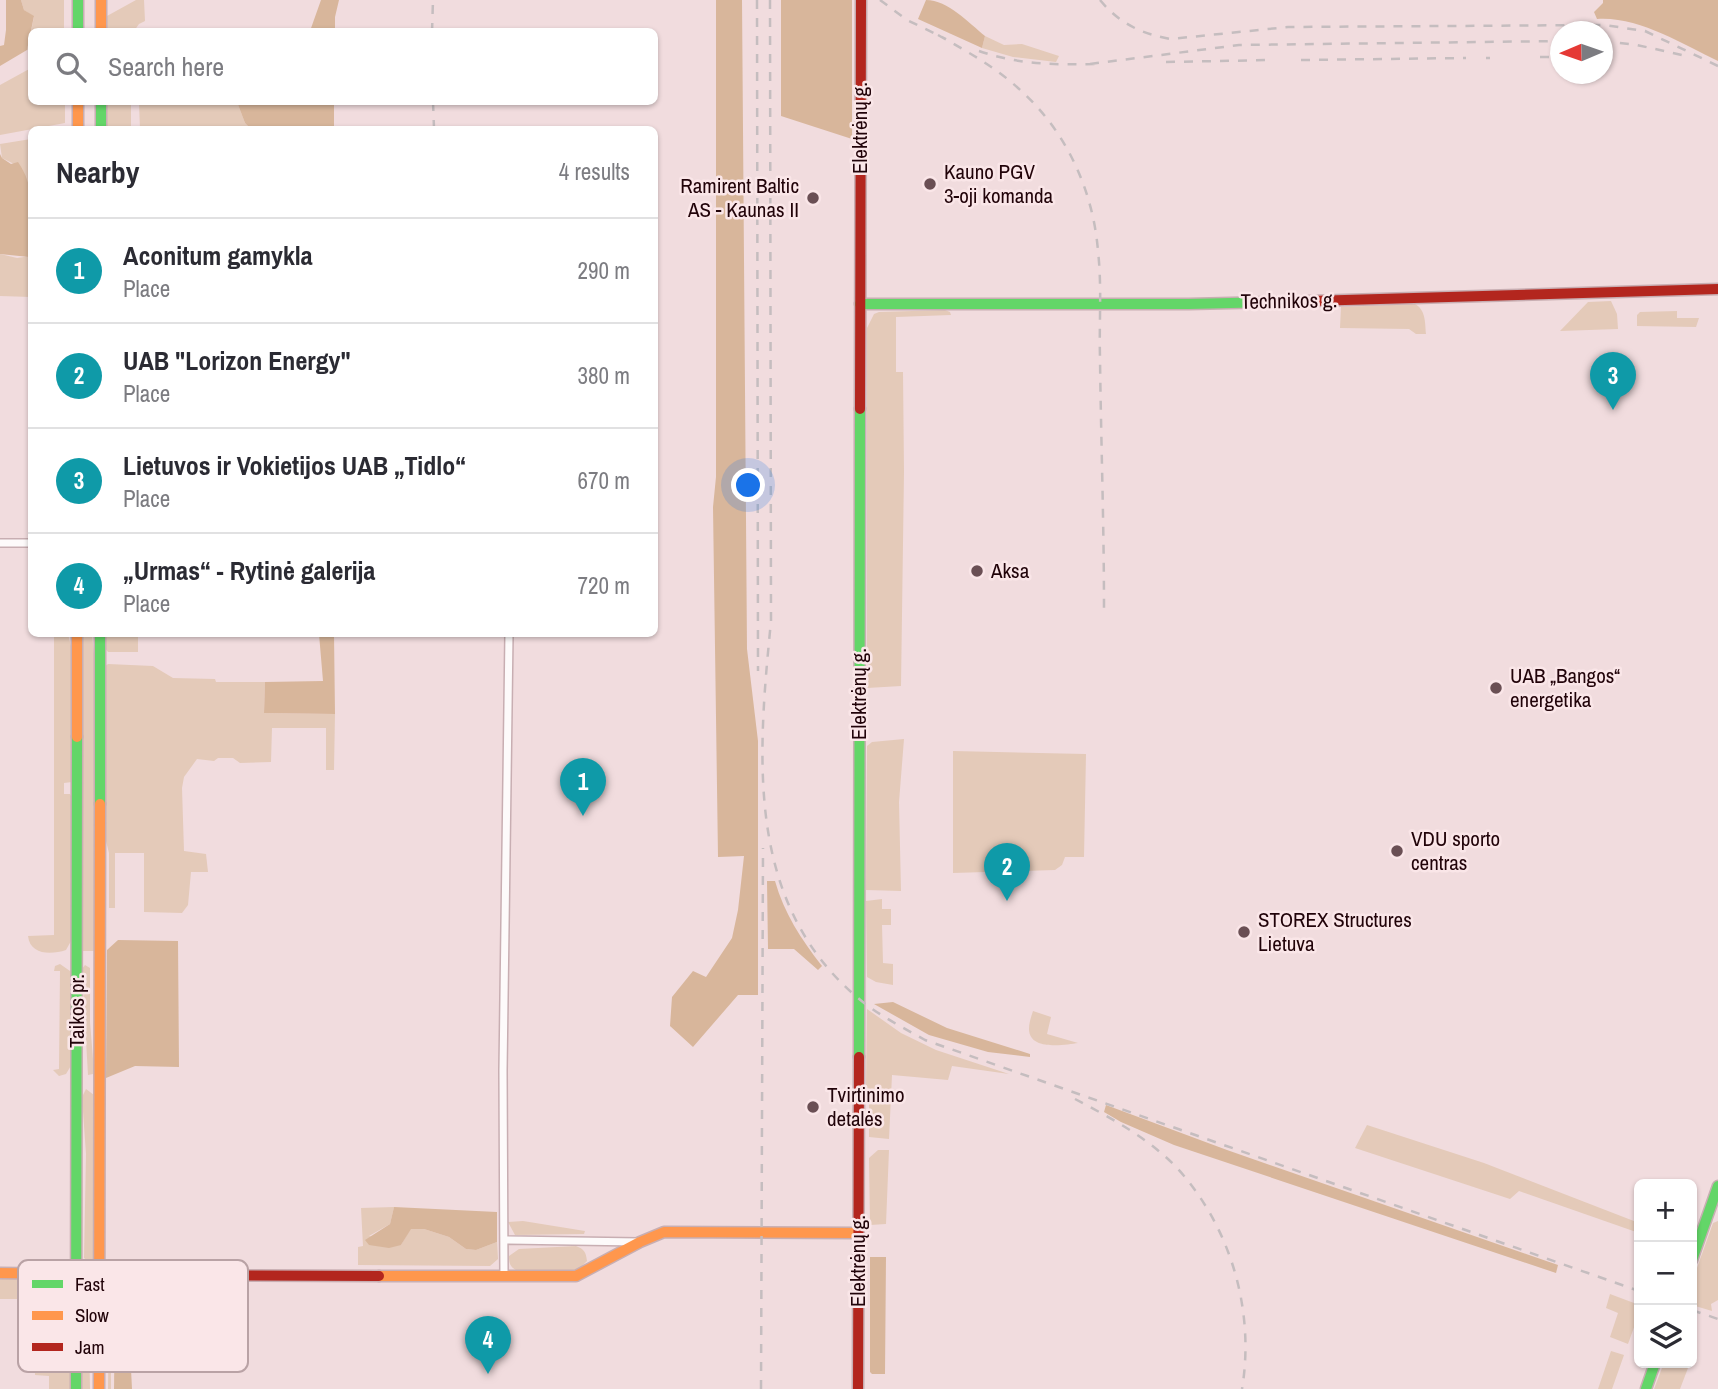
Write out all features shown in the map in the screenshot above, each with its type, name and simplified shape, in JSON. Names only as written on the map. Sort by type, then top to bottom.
[{"type":"street","points":[[78,0],[78,28]]},
{"type":"street","points":[[101,0],[101,28]]},
{"type":"street","name":"Elektrėnų g.","points":[[858,1389],[861,0]]},
{"type":"street","points":[[78,105],[78,126]]},
{"type":"street","points":[[101,105],[101,126]]},
{"type":"street","name":"Technikos g.","points":[[860,304],[1189,304],[1718,289]]},
{"type":"street","points":[[0,543],[28,543]]},
{"type":"street","name":"Taikos pr.","points":[[75,1260],[77,637]]},
{"type":"street","name":"Taikos pr.","points":[[99,1260],[100,637]]},
{"type":"street","points":[[503,1276],[509,637]]},
{"type":"street","points":[[77,960],[99,960]]},
{"type":"street","points":[[77,1077],[100,1081]]},
{"type":"street","points":[[1697,1246],[1718,1186]]},
{"type":"street","points":[[248,1275],[576,1276],[640,1242],[670,1232],[858,1233]]},
{"type":"street","points":[[503,1240],[640,1242]]},
{"type":"street","points":[[0,1273],[18,1273]]},
{"type":"street","points":[[1646,1389],[1653,1368]]},
{"type":"shaded area","points":[[6,0],[21,0],[24,10],[34,16],[32,28],[28,28],[27,50],[0,66],[0,46],[4,45]]},
{"type":"shaded area","points":[[21,0],[64,0],[64,28],[32,28],[34,17],[24,10]]},
{"type":"shaded area","points":[[136,0],[144,0],[145,21],[136,28],[107,28],[107,16]]},
{"type":"shaded area","points":[[321,0],[339,0],[335,28],[311,28]]},
{"type":"shaded area","points":[[716,0],[742,0],[747,649],[758,741],[758,995],[738,995],[693,1047],[670,1026],[672,997],[693,971],[706,977],[732,938],[744,856],[718,857],[713,507],[716,477]]},
{"type":"shaded area","points":[[781,0],[852,0],[852,139],[781,116]]},
{"type":"shaded area","points":[[926,0],[950,8],[985,36],[982,48],[918,19]]},
{"type":"shaded area","points":[[1603,0],[1718,0],[1718,61],[1644,26],[1612,19],[1597,19],[1594,12]]},
{"type":"shaded area","points":[[985,36],[1004,45],[1022,44],[1059,56],[1056,62],[1013,57],[982,48]]},
{"type":"shaded area","points":[[28,70],[28,105],[65,105],[65,123],[28,126],[28,130],[0,135],[0,85]]},
{"type":"shaded area","points":[[107,105],[131,105],[131,126],[107,126]]},
{"type":"shaded area","points":[[139,105],[238,105],[248,126],[140,126]]},
{"type":"shaded area","points":[[238,105],[334,105],[334,126],[248,126]]},
{"type":"shaded area","points":[[28,139],[28,187],[22,168],[2,158],[0,144]]},
{"type":"shaded area","points":[[0,154],[11,164],[18,162],[28,183],[28,257],[0,254]]},
{"type":"shaded area","points":[[0,254],[17,258],[28,256],[28,297],[0,296]]},
{"type":"shaded area","points":[[1611,301],[1617,314],[1618,329],[1560,331],[1588,302]]},
{"type":"shaded area","points":[[1415,304],[1423,313],[1426,334],[1416,334],[1409,329],[1340,328],[1341,307]]},
{"type":"shaded area","points":[[945,310],[951,315],[896,317],[896,372],[903,372],[901,686],[867,688],[867,328],[874,314],[879,312]]},
{"type":"shaded area","points":[[1677,311],[1677,318],[1699,318],[1696,327],[1637,326],[1637,315],[1640,312]]},
{"type":"shaded area","points":[[54,637],[69,637],[72,650],[72,782],[64,783],[64,794],[70,794],[72,798],[71,941],[66,950],[48,953],[33,947],[28,936],[54,935]]},
{"type":"shaded area","points":[[82,637],[92,637],[95,664],[94,951],[82,951]]},
{"type":"shaded area","points":[[105,637],[138,637],[138,652],[108,652],[105,648]]},
{"type":"shaded area","points":[[319,637],[334,637],[335,714],[264,713],[265,682],[323,681]]},
{"type":"shaded area","points":[[108,664],[153,666],[173,678],[215,679],[216,682],[265,682],[264,713],[335,714],[334,770],[326,770],[326,728],[272,728],[271,762],[240,763],[233,758],[218,758],[214,761],[197,759],[184,777],[182,788],[184,851],[206,854],[208,872],[191,872],[188,905],[182,913],[144,912],[144,853],[115,853],[115,908],[109,908],[104,667]]},
{"type":"shaded area","points":[[904,739],[899,802],[901,891],[866,890],[867,746],[872,742]]},
{"type":"shaded area","points":[[953,751],[1086,754],[1084,857],[1065,857],[1062,865],[1055,870],[953,873]]},
{"type":"shaded area","points":[[767,881],[775,881],[794,925],[822,966],[818,970],[794,949],[768,949]]},
{"type":"shaded area","points":[[882,899],[882,909],[891,909],[891,925],[882,925],[883,963],[893,964],[893,985],[876,982],[867,977],[866,901]]},
{"type":"shaded area","points":[[118,940],[178,941],[179,1067],[135,1066],[106,1078],[107,950]]},
{"type":"shaded area","points":[[60,964],[70,971],[72,978],[72,1064],[66,1074],[59,1076],[53,1070],[59,1069],[60,971],[54,971],[55,966]]},
{"type":"shaded area","points":[[85,965],[90,968],[94,1071],[88,1075],[82,969]]},
{"type":"shaded area","points":[[893,1002],[947,1028],[1030,1054],[1030,1057],[988,1052],[929,1035],[874,1004]]},
{"type":"shaded area","points":[[867,1009],[901,1033],[936,1050],[1009,1074],[952,1066],[948,1080],[892,1075],[889,1139],[869,1137],[869,1093],[866,1085]]},
{"type":"shaded area","points":[[1033,1011],[1051,1017],[1047,1034],[1078,1043],[1049,1045],[1035,1041],[1029,1029]]},
{"type":"shaded area","points":[[86,1089],[94,1095],[94,1260],[84,1258],[86,1154],[82,1097]]},
{"type":"shaded area","points":[[1106,1105],[1558,1265],[1556,1273],[1174,1145],[1104,1112]]},
{"type":"shaded area","points":[[1367,1125],[1484,1163],[1634,1221],[1634,1231],[1519,1191],[1510,1199],[1355,1148]]},
{"type":"shaded area","points":[[878,1150],[889,1150],[886,1224],[870,1225],[869,1158]]},
{"type":"shaded area","points":[[394,1207],[390,1224],[369,1236],[401,1245],[410,1229],[424,1229],[449,1237],[466,1249],[476,1250],[497,1242],[498,1259],[490,1266],[358,1265],[358,1247],[363,1246],[361,1208]]},
{"type":"shaded area","points":[[394,1207],[497,1212],[497,1242],[476,1250],[466,1249],[449,1237],[424,1229],[411,1229],[401,1245],[389,1248],[369,1245],[365,1240],[390,1224]]},
{"type":"shaded area","points":[[523,1221],[585,1231],[584,1234],[515,1235],[508,1222]]},
{"type":"shaded area","points":[[1718,1221],[1718,1300],[1711,1304],[1712,1311],[1697,1306],[1697,1268],[1713,1223]]},
{"type":"shaded area","points":[[576,1246],[584,1251],[587,1261],[578,1270],[516,1270],[510,1263],[509,1256],[519,1249]]},
{"type":"shaded area","points":[[870,1257],[886,1257],[885,1374],[870,1372]]},
{"type":"shaded area","points":[[18,1278],[18,1299],[0,1299],[0,1279]]},
{"type":"shaded area","points":[[1610,1294],[1634,1303],[1634,1327],[1628,1344],[1610,1337],[1618,1313],[1606,1308]]},
{"type":"shaded area","points":[[1611,1351],[1624,1355],[1612,1389],[1598,1389]]},
{"type":"shaded area","points":[[1662,1368],[1688,1368],[1680,1389],[1654,1389]]},
{"type":"shaded area","points":[[35,1372],[70,1372],[71,1389],[49,1389],[49,1376],[35,1375]]},
{"type":"shaded area","points":[[81,1372],[90,1372],[90,1389],[81,1389]]},
{"type":"shaded area","points":[[108,1372],[111,1372],[111,1389],[108,1389]]},
{"type":"shaded area","points":[[114,1372],[131,1372],[132,1389],[114,1389]]},
{"type":"railway","points":[[432,28],[433,0]]},
{"type":"railway","points":[[757,0],[758,671]]},
{"type":"railway","points":[[770,0],[771,621],[763,723],[763,773],[767,823],[777,872],[794,917],[821,960],[858,998],[890,1021],[925,1040],[1634,1289]]},
{"type":"railway","points":[[880,0],[907,20],[946,39]]},
{"type":"railway","points":[[1100,0],[1131,26],[1171,39],[1288,27],[1604,25],[1645,31],[1718,66]]},
{"type":"railway","points":[[938,35],[999,73],[1035,104],[1063,141],[1083,183],[1090,205],[1100,278],[1104,609]]},
{"type":"railway","points":[[1090,64],[1239,45],[1550,41]]},
{"type":"railway","points":[[1613,42],[1682,55]]},
{"type":"railway","points":[[979,51],[1023,62],[1099,64]]},
{"type":"railway","points":[[1540,57],[1550,57]]},
{"type":"railway","points":[[1301,60],[1466,58]]},
{"type":"railway","points":[[1166,62],[1271,60]]},
{"type":"railway","points":[[433,105],[434,126]]},
{"type":"railway","points":[[761,1389],[763,848]]},
{"type":"railway","points":[[1075,1099],[1130,1130],[1167,1158],[1196,1192],[1212,1217],[1235,1272],[1241,1301],[1245,1330],[1242,1389]]},
{"type":"railway","points":[[1697,1312],[1718,1319]]},
{"type":"traffic: fast","points":[[78,0],[78,28]]},
{"type":"traffic: fast","points":[[101,105],[101,126]]},
{"type":"traffic: fast","points":[[860,304],[1276,302]]},
{"type":"traffic: fast","points":[[859,1057],[860,409]]},
{"type":"traffic: fast","points":[[100,637],[100,804]]},
{"type":"traffic: fast","points":[[76,1260],[77,737]]},
{"type":"traffic: fast","points":[[1697,1246],[1718,1186]]},
{"type":"traffic: fast","points":[[1646,1389],[1653,1368]]},
{"type":"traffic: fast","points":[[76,1372],[76,1389]]},
{"type":"traffic: slow","points":[[101,0],[101,28]]},
{"type":"traffic: slow","points":[[78,105],[78,126]]},
{"type":"traffic: slow","points":[[77,637],[77,737]]},
{"type":"traffic: slow","points":[[99,1260],[100,804]]},
{"type":"traffic: slow","points":[[379,1276],[576,1276],[664,1232],[858,1233]]},
{"type":"traffic: slow","points":[[0,1273],[18,1273]]},
{"type":"traffic: slow","points":[[99,1372],[99,1389]]},
{"type":"traffic: jam","points":[[860,409],[861,0]]},
{"type":"traffic: jam","points":[[1276,302],[1718,289]]},
{"type":"traffic: jam","points":[[858,1389],[859,1057]]},
{"type":"traffic: jam","points":[[248,1276],[379,1276]]},
{"type":"place","name":"Kauno PGV 3-oji komanda","points":[[930,184]]},
{"type":"place","name":"Ramirent Baltic AS - Kaunas II","points":[[813,198]]},
{"type":"place","name":"Lietuvos ir Vokietijos UAB „Tidlo“","points":[[1613,410]]},
{"type":"place","name":"Aksa","points":[[977,571]]},
{"type":"place","name":"UAB „Bangos“ energetika","points":[[1496,688]]},
{"type":"place","name":"Aconitum gamykla","points":[[583,816]]},
{"type":"place","name":"VDU sporto centras","points":[[1397,851]]},
{"type":"place","name":"UAB \"Lorizon Energy\"","points":[[1007,901]]},
{"type":"place","name":"STOREX Structures Lietuva","points":[[1244,932]]},
{"type":"place","name":"Tvirtinimo detalės","points":[[813,1107]]},
{"type":"place","name":"„Urmas“ - Rytinė galerija","points":[[488,1374]]}]
